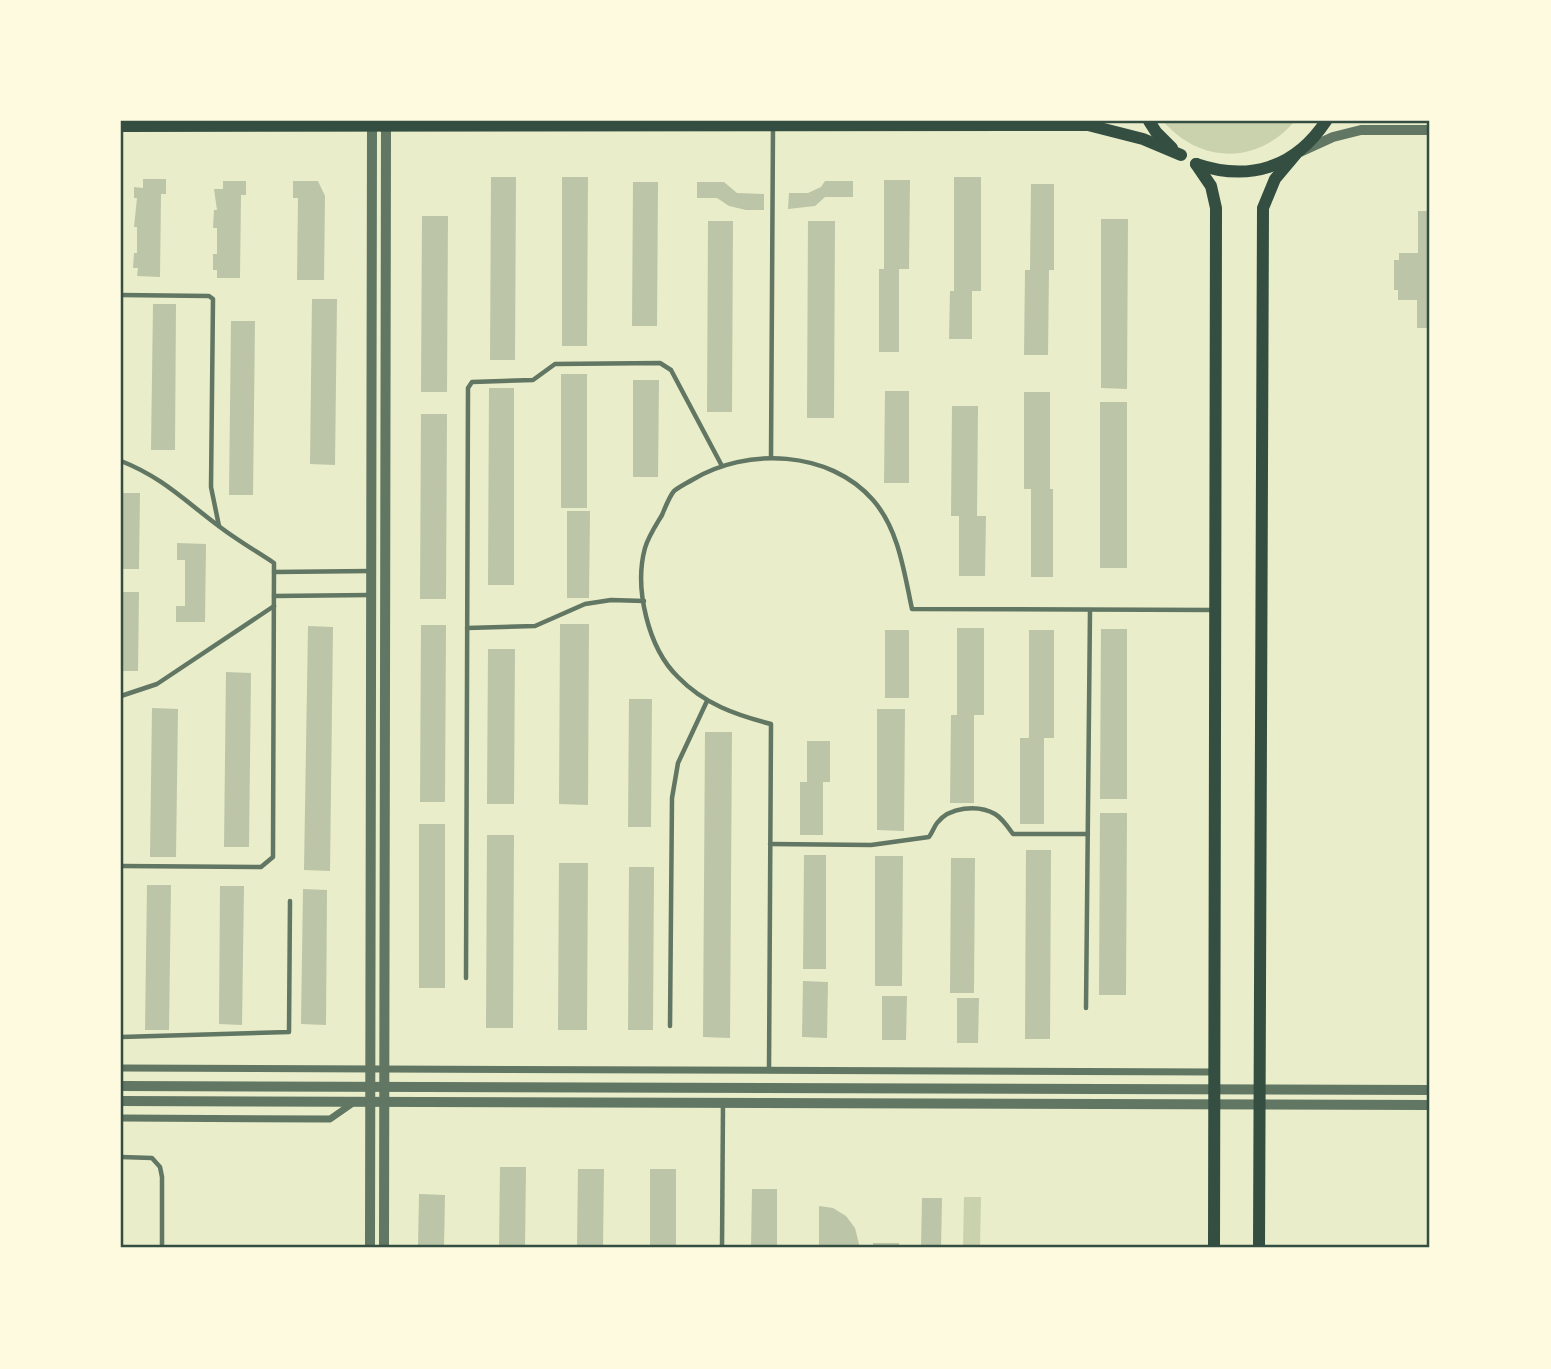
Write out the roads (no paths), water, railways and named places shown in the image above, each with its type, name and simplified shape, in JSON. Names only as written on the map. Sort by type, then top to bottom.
[{"type":"main road","points":[[1149,121],[1167,145],[1196,164],[1213,170],[1248,172],[1273,166],[1297,153]]},
{"type":"main road","points":[[1259,1248],[1263,208],[1275,179],[1326,121]]},
{"type":"main road","points":[[121,126],[274,123],[372,126],[743,123],[1087,125],[1143,139],[1181,155]]},
{"type":"main road","points":[[1196,164],[1211,186],[1216,208],[1214,1248]]},
{"type":"street","points":[[370,1248],[372,126]]},
{"type":"street","points":[[384,1248],[386,126]]},
{"type":"street","points":[[1297,153],[1333,137],[1361,130],[1430,130]]},
{"type":"street","points":[[121,1068],[1214,1072]]},
{"type":"street","points":[[121,1086],[1430,1090]]},
{"type":"street","points":[[121,1101],[1430,1105]]},
{"type":"street","points":[[121,1118],[330,1119],[355,1102]]},
{"type":"lane","points":[[771,457],[773,125]]},
{"type":"lane","points":[[121,295],[209,296],[213,299],[211,487],[219,526]]},
{"type":"lane","points":[[466,978],[468,388],[472,382],[533,380],[555,364],[660,363],[671,370],[722,466]]},
{"type":"lane","points":[[769,1072],[771,724],[741,716],[707,701],[676,676],[650,633],[642,583],[645,547],[674,491],[710,469],[742,460],[771,457],[814,463],[848,479],[873,500],[892,530],[912,609],[1215,610]]},
{"type":"lane","points":[[121,461],[161,481],[219,526],[274,563],[273,857],[261,867],[121,866]]},
{"type":"lane","points":[[274,572],[371,571]]},
{"type":"lane","points":[[274,596],[371,595]]},
{"type":"lane","points":[[467,628],[535,626],[585,604],[611,600],[644,601]]},
{"type":"lane","points":[[121,696],[157,684],[274,606]]},
{"type":"lane","points":[[1086,1008],[1090,610]]},
{"type":"lane","points":[[670,1026],[672,797],[678,763],[707,701]]},
{"type":"lane","points":[[770,844],[871,845],[929,837],[938,822],[949,813],[963,809],[980,809],[995,814],[1013,834],[1088,834]]},
{"type":"lane","points":[[121,1037],[289,1032],[290,901]]},
{"type":"lane","points":[[722,1248],[723,1103]]},
{"type":"lane","points":[[121,1157],[152,1158],[160,1167],[162,1248]]}]
